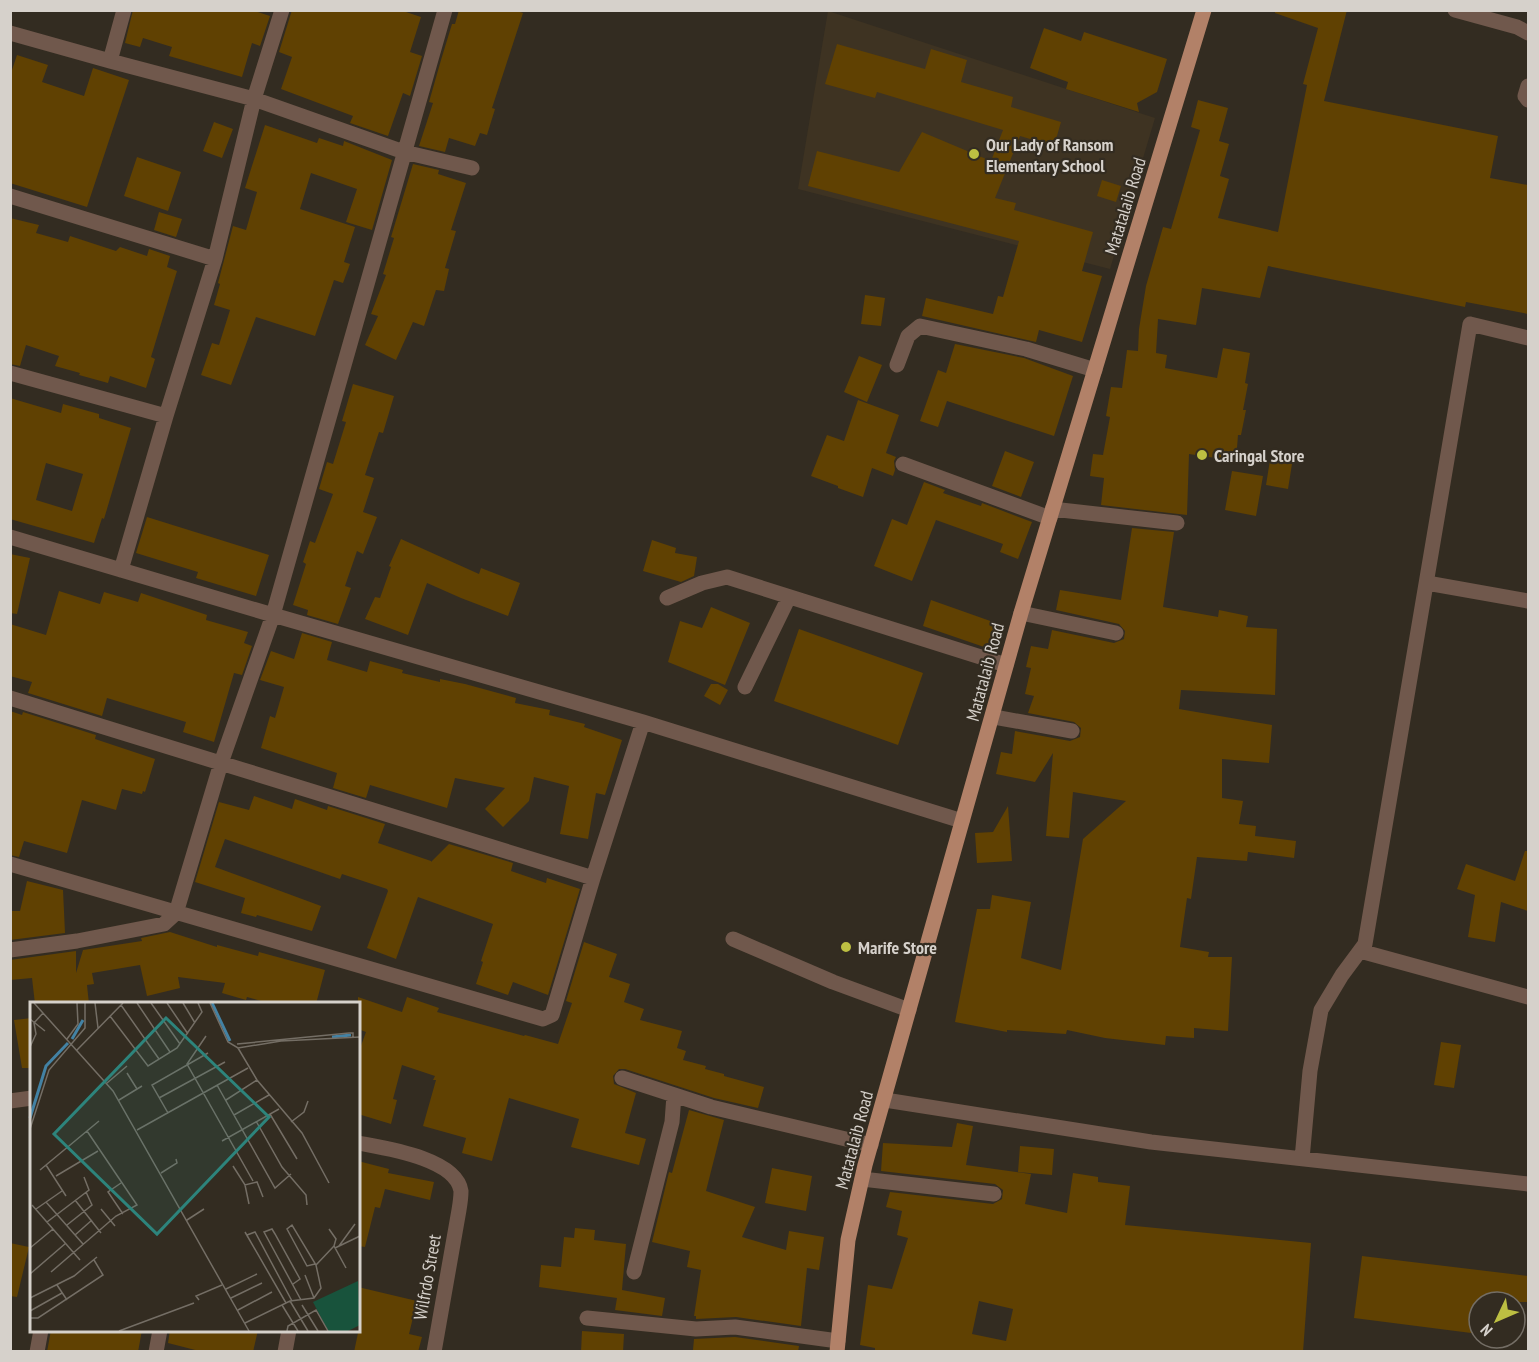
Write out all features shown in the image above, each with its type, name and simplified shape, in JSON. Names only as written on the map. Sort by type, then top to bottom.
[{"type":"main road","name":"Matatalaib Road","points":[[838,1346],[848,1240],[862,1179],[962,821],[994,717],[1006,666],[1204,10]]},
{"type":"street","points":[[110,62],[124,10]]},
{"type":"street","points":[[121,570],[165,416],[214,259],[254,99],[282,10]]},
{"type":"street","points":[[10,950],[77,941],[164,924],[176,913],[221,763],[273,615],[445,10]]},
{"type":"street","points":[[1455,10],[1517,27],[1528,33]]},
{"type":"street","points":[[10,33],[110,62],[254,99],[404,152],[472,168]]},
{"type":"street","points":[[1528,86],[1525,96],[1528,100]]},
{"type":"street","points":[[10,196],[214,259]]},
{"type":"street","points":[[1302,1159],[1310,1071],[1322,1010],[1342,975],[1365,944],[1470,324],[1528,338]]},
{"type":"street","points":[[897,364],[908,336],[920,326],[1026,349],[1095,370]]},
{"type":"street","points":[[10,373],[165,416]]},
{"type":"street","points":[[903,464],[1051,513],[1177,524]]},
{"type":"street","points":[[10,537],[643,722],[962,821]]},
{"type":"street","points":[[667,598],[702,582],[727,578],[1006,666]]},
{"type":"street","points":[[1426,583],[1528,601]]},
{"type":"street","points":[[745,687],[789,597]]},
{"type":"street","points":[[1022,613],[1116,633]]},
{"type":"street","points":[[10,698],[593,878]]},
{"type":"street","points":[[994,717],[1072,730]]},
{"type":"street","points":[[10,864],[543,1019],[552,1015],[643,722]]},
{"type":"street","points":[[733,939],[833,982],[909,1010]]},
{"type":"street","points":[[1360,951],[1528,998]]},
{"type":"street","points":[[622,1078],[711,1107],[872,1145]]},
{"type":"street","points":[[634,1272],[672,1122],[674,1095]]},
{"type":"street","points":[[10,1101],[30,1098]]},
{"type":"street","points":[[885,1100],[1151,1142],[1528,1184]]},
{"type":"street","name":"Wilfrdo Street","points":[[360,1143],[394,1150],[444,1169],[455,1178],[461,1190],[434,1352]]},
{"type":"street","points":[[862,1179],[994,1194]]},
{"type":"street","points":[[587,1318],[696,1329],[735,1327],[838,1346]]},
{"type":"street","points":[[37,1352],[41,1332]]},
{"type":"street","points":[[156,1352],[160,1332]]},
{"type":"street","points":[[285,1352],[289,1332]]},
{"type":"shaded area","name":"Our Lady of Ransom Elementary School","points":[[828,11],[1155,118],[1110,269],[798,189]]},
{"type":"building","points":[[133,10],[252,10],[270,16],[260,46],[252,43],[242,77],[169,56],[172,47],[143,38],[140,47],[125,43]]},
{"type":"building","points":[[292,10],[400,10],[421,17],[410,52],[422,56],[410,96],[403,93],[388,136],[350,123],[353,116],[281,89],[292,57],[279,52]]},
{"type":"building","points":[[459,10],[514,10],[523,13],[492,108],[495,109],[487,135],[480,133],[475,146],[449,138],[445,152],[419,146],[433,103],[429,102],[441,60],[452,24],[455,24]]},
{"type":"building","points":[[1275,10],[1347,10],[1324,101],[1498,136],[1490,178],[1528,185],[1528,314],[1466,302],[1465,307],[1268,266],[1260,298],[1202,288],[1196,325],[1158,319],[1156,353],[1167,355],[1165,368],[1217,378],[1223,348],[1250,353],[1243,410],[1246,410],[1241,435],[1238,435],[1236,461],[1189,454],[1187,515],[1101,505],[1104,478],[1090,476],[1093,454],[1103,455],[1110,417],[1106,416],[1111,387],[1122,388],[1127,350],[1138,351],[1146,286],[1163,227],[1171,229],[1200,130],[1191,127],[1198,100],[1228,108],[1219,141],[1229,144],[1220,176],[1229,179],[1218,218],[1278,232],[1307,85],[1303,84],[1318,28],[1275,13]]},
{"type":"building","points":[[1044,28],[1081,41],[1084,32],[1167,59],[1157,92],[1137,103],[1139,112],[1066,89],[1068,82],[1030,68]]},
{"type":"building","points":[[837,44],[925,69],[931,49],[967,60],[961,82],[1013,97],[1011,107],[1061,122],[1054,146],[1020,136],[995,198],[1016,203],[1014,210],[1093,232],[1082,271],[1102,276],[1082,342],[1039,330],[1036,342],[922,316],[926,298],[993,314],[998,296],[1003,297],[1019,241],[808,186],[817,151],[899,172],[922,132],[991,161],[1003,130],[877,92],[875,98],[825,84]]},
{"type":"building","points":[[17,55],[48,65],[42,82],[84,96],[93,68],[129,80],[87,207],[10,183],[10,76]]},
{"type":"building","points":[[214,122],[233,129],[222,158],[203,151]]},
{"type":"building","points":[[265,125],[317,143],[319,138],[343,146],[344,141],[392,160],[372,230],[346,222],[357,189],[311,173],[300,209],[355,227],[344,262],[350,264],[343,283],[334,280],[315,336],[256,317],[231,385],[201,375],[212,343],[219,345],[230,310],[214,305],[220,284],[218,283],[233,226],[246,230],[257,192],[245,188]]},
{"type":"building","points":[[137,157],[181,172],[168,211],[124,196]]},
{"type":"building","points":[[413,164],[439,170],[438,174],[466,183],[451,230],[456,231],[445,268],[449,269],[444,291],[436,290],[424,326],[413,322],[396,360],[365,345],[378,316],[371,314],[386,275],[383,274],[394,238],[391,237]]},
{"type":"building","points":[[1102,180],[1121,186],[1116,202],[1097,196]]},
{"type":"building","points":[[159,212],[182,219],[176,237],[154,230]]},
{"type":"building","points":[[10,218],[39,225],[36,233],[68,242],[70,236],[116,251],[120,247],[147,256],[149,249],[170,256],[167,267],[177,271],[151,357],[155,359],[146,388],[110,376],[108,383],[79,375],[80,373],[55,366],[59,356],[26,345],[20,366],[10,364]]},
{"type":"building","points":[[865,295],[885,298],[881,326],[861,324]]},
{"type":"building","points":[[955,344],[1024,358],[1073,376],[1054,436],[947,401],[938,427],[920,421],[938,370],[946,373]]},
{"type":"building","points":[[859,356],[882,365],[867,402],[844,392]]},
{"type":"building","points":[[353,384],[394,396],[383,433],[379,432],[365,475],[374,478],[363,512],[377,517],[363,554],[357,551],[345,586],[351,588],[338,624],[307,615],[308,610],[293,605],[306,564],[303,562],[310,541],[315,543],[333,494],[319,489],[327,462],[333,464],[346,422],[342,421]]},
{"type":"building","points":[[10,398],[61,413],[63,404],[99,414],[99,418],[131,428],[104,519],[102,518],[94,543],[10,519]],"holes":[[[46,463],[83,474],[72,511],[36,500]]]},
{"type":"building","points":[[858,400],[899,415],[886,453],[896,457],[893,476],[872,468],[863,497],[811,476],[827,435],[844,441]]},
{"type":"building","points":[[1005,451],[1034,462],[1021,497],[992,486]]},
{"type":"building","points":[[1270,460],[1292,464],[1288,489],[1266,485]]},
{"type":"building","points":[[1232,471],[1263,476],[1256,516],[1225,510]]},
{"type":"building","points":[[924,482],[945,490],[943,493],[981,506],[982,503],[1032,522],[1018,559],[1000,552],[1003,544],[936,520],[912,581],[874,566],[892,519],[907,525]]},
{"type":"building","points":[[147,517],[269,555],[256,596],[196,578],[198,572],[136,553]]},
{"type":"building","points":[[1132,528],[1174,532],[1163,607],[1218,617],[1219,610],[1248,616],[1246,627],[1277,629],[1275,695],[1181,690],[1179,709],[1272,725],[1269,763],[1222,759],[1222,798],[1243,801],[1239,824],[1256,826],[1255,836],[1296,841],[1294,858],[1248,852],[1247,861],[1197,857],[1191,899],[1187,898],[1180,947],[1209,952],[1208,957],[1232,957],[1228,1031],[1194,1028],[1194,1038],[1166,1036],[1165,1045],[1105,1038],[1067,1030],[1066,1034],[1007,1030],[1007,1032],[955,1022],[977,909],[990,909],[992,895],[1031,902],[1021,958],[1061,970],[1083,839],[1126,801],[1073,792],[1069,838],[1046,836],[1053,753],[1035,782],[996,774],[1001,752],[1012,754],[1015,731],[1070,741],[1080,737],[1081,728],[1074,722],[1028,713],[1034,696],[1025,694],[1031,668],[1026,667],[1031,646],[1048,649],[1052,630],[1114,643],[1124,639],[1125,631],[1119,624],[1056,610],[1060,590],[1121,600]]},
{"type":"building","points":[[401,539],[479,574],[481,568],[520,583],[508,616],[427,583],[408,635],[365,619],[375,597],[380,598],[391,567],[389,566]]},
{"type":"building","points":[[652,540],[676,548],[675,553],[697,557],[694,576],[681,582],[643,571]]},
{"type":"building","points":[[10,554],[30,558],[17,614],[10,613]]},
{"type":"building","points":[[59,591],[100,604],[104,592],[138,602],[141,593],[207,615],[206,620],[248,632],[244,643],[252,646],[242,675],[234,673],[214,742],[183,732],[186,722],[107,698],[102,716],[28,693],[32,682],[10,676],[10,624],[46,635]]},
{"type":"building","points":[[931,600],[996,623],[987,648],[923,626]]},
{"type":"building","points":[[711,607],[750,623],[725,685],[668,662],[680,621],[702,628]]},
{"type":"building","points":[[799,629],[923,673],[898,745],[774,701]]},
{"type":"building","points":[[302,633],[332,642],[327,660],[367,672],[370,661],[403,670],[402,673],[440,682],[440,679],[465,684],[516,698],[515,703],[550,710],[549,715],[585,724],[584,727],[622,740],[605,795],[596,793],[588,839],[560,834],[569,786],[534,777],[529,801],[503,827],[485,809],[505,788],[455,778],[447,808],[370,785],[366,798],[333,788],[337,773],[261,748],[270,716],[275,718],[284,687],[260,680],[271,651],[294,659]]},
{"type":"building","points":[[711,684],[718,684],[728,690],[720,705],[704,696]]},
{"type":"building","points":[[10,711],[22,715],[23,712],[96,735],[95,739],[155,759],[145,792],[143,791],[142,794],[122,789],[116,810],[82,800],[67,853],[24,841],[19,857],[10,855]]},
{"type":"building","points":[[254,796],[292,809],[295,799],[327,810],[328,806],[385,824],[378,843],[431,862],[449,844],[513,863],[511,871],[546,883],[547,878],[580,889],[548,995],[513,982],[508,995],[476,984],[493,924],[418,897],[396,959],[367,948],[387,889],[342,874],[340,879],[225,839],[215,867],[321,906],[312,931],[257,915],[256,917],[241,913],[245,898],[195,882],[219,802],[249,810]]},
{"type":"building","points":[[1008,806],[1012,861],[977,863],[975,833],[993,832]]},
{"type":"building","points":[[1525,851],[1528,851],[1528,911],[1501,902],[1495,942],[1468,937],[1475,895],[1457,889],[1466,864],[1515,881]]},
{"type":"building","points":[[27,881],[63,890],[65,933],[10,940],[10,911],[20,911]]},
{"type":"building","points":[[170,932],[217,947],[217,945],[258,956],[259,952],[325,970],[317,1002],[265,1002],[247,997],[246,1000],[222,993],[225,983],[178,977],[180,988],[147,996],[140,965],[92,973],[94,984],[87,985],[89,1002],[35,1002],[32,978],[10,980],[10,960],[76,951],[76,973],[83,950],[142,941],[141,938]]},
{"type":"building","points":[[584,942],[617,954],[609,977],[630,984],[624,1002],[644,1009],[640,1020],[682,1031],[677,1048],[686,1051],[683,1060],[706,1066],[705,1069],[724,1074],[724,1076],[764,1087],[758,1108],[714,1098],[619,1069],[613,1076],[614,1084],[636,1093],[625,1133],[646,1139],[639,1165],[571,1147],[579,1119],[509,1098],[492,1161],[462,1153],[466,1138],[423,1126],[436,1080],[433,1080],[435,1076],[402,1065],[393,1099],[397,1100],[391,1124],[360,1115],[360,1048],[366,1032],[360,1030],[358,997],[402,1012],[407,997],[439,1008],[437,1012],[558,1044],[572,1003],[566,1001]]},
{"type":"building","points":[[30,1018],[30,1068],[22,1068],[14,1020]]},
{"type":"building","points":[[1441,1042],[1461,1045],[1454,1088],[1434,1085]]},
{"type":"building","points":[[689,1110],[724,1120],[706,1191],[755,1207],[742,1237],[786,1250],[789,1231],[824,1237],[819,1270],[807,1268],[801,1326],[736,1317],[696,1319],[694,1316],[701,1270],[687,1267],[690,1251],[652,1242],[669,1172],[672,1173]]},
{"type":"building","points":[[957,1123],[973,1126],[966,1165],[1031,1174],[1025,1204],[1067,1213],[1073,1173],[1098,1177],[1098,1182],[1130,1186],[1125,1225],[1311,1243],[1303,1352],[875,1352],[875,1348],[860,1345],[868,1285],[892,1289],[908,1238],[897,1235],[902,1211],[886,1207],[890,1192],[993,1204],[1002,1199],[1003,1190],[995,1184],[881,1171],[883,1143],[952,1147]],"holes":[[[979,1301],[1013,1309],[1006,1341],[972,1334]]]},
{"type":"building","points":[[1020,1146],[1054,1149],[1052,1175],[1018,1172]]},
{"type":"building","points":[[360,1162],[389,1169],[388,1173],[434,1182],[430,1200],[385,1189],[380,1208],[375,1207],[365,1247],[360,1246]]},
{"type":"building","points":[[772,1168],[812,1176],[806,1211],[765,1203]]},
{"type":"building","points":[[575,1228],[595,1230],[594,1240],[626,1244],[622,1290],[665,1298],[662,1316],[615,1310],[617,1298],[539,1287],[541,1265],[561,1267],[564,1237],[574,1238]]},
{"type":"building","points":[[10,1243],[29,1247],[17,1297],[10,1296]]},
{"type":"building","points":[[1362,1256],[1528,1276],[1528,1302],[1527,1290],[1467,1290],[1467,1332],[1354,1318]]},
{"type":"building","points":[[360,1287],[417,1301],[409,1334],[422,1337],[418,1352],[354,1352],[360,1332]]},
{"type":"building","points":[[582,1331],[624,1334],[623,1352],[581,1352]]},
{"type":"building","points":[[51,1332],[142,1332],[138,1352],[47,1352]]},
{"type":"building","points":[[170,1332],[258,1332],[253,1352],[203,1352],[168,1343]]},
{"type":"building","points":[[735,1337],[799,1346],[798,1352],[693,1350],[694,1339]]},
{"type":"place","name":"Our Lady of Ransom Elementary School","points":[[974,154]]},
{"type":"place","name":"Caringal Store","points":[[1202,455]]},
{"type":"place","name":"Marife Store","points":[[846,947]]}]
